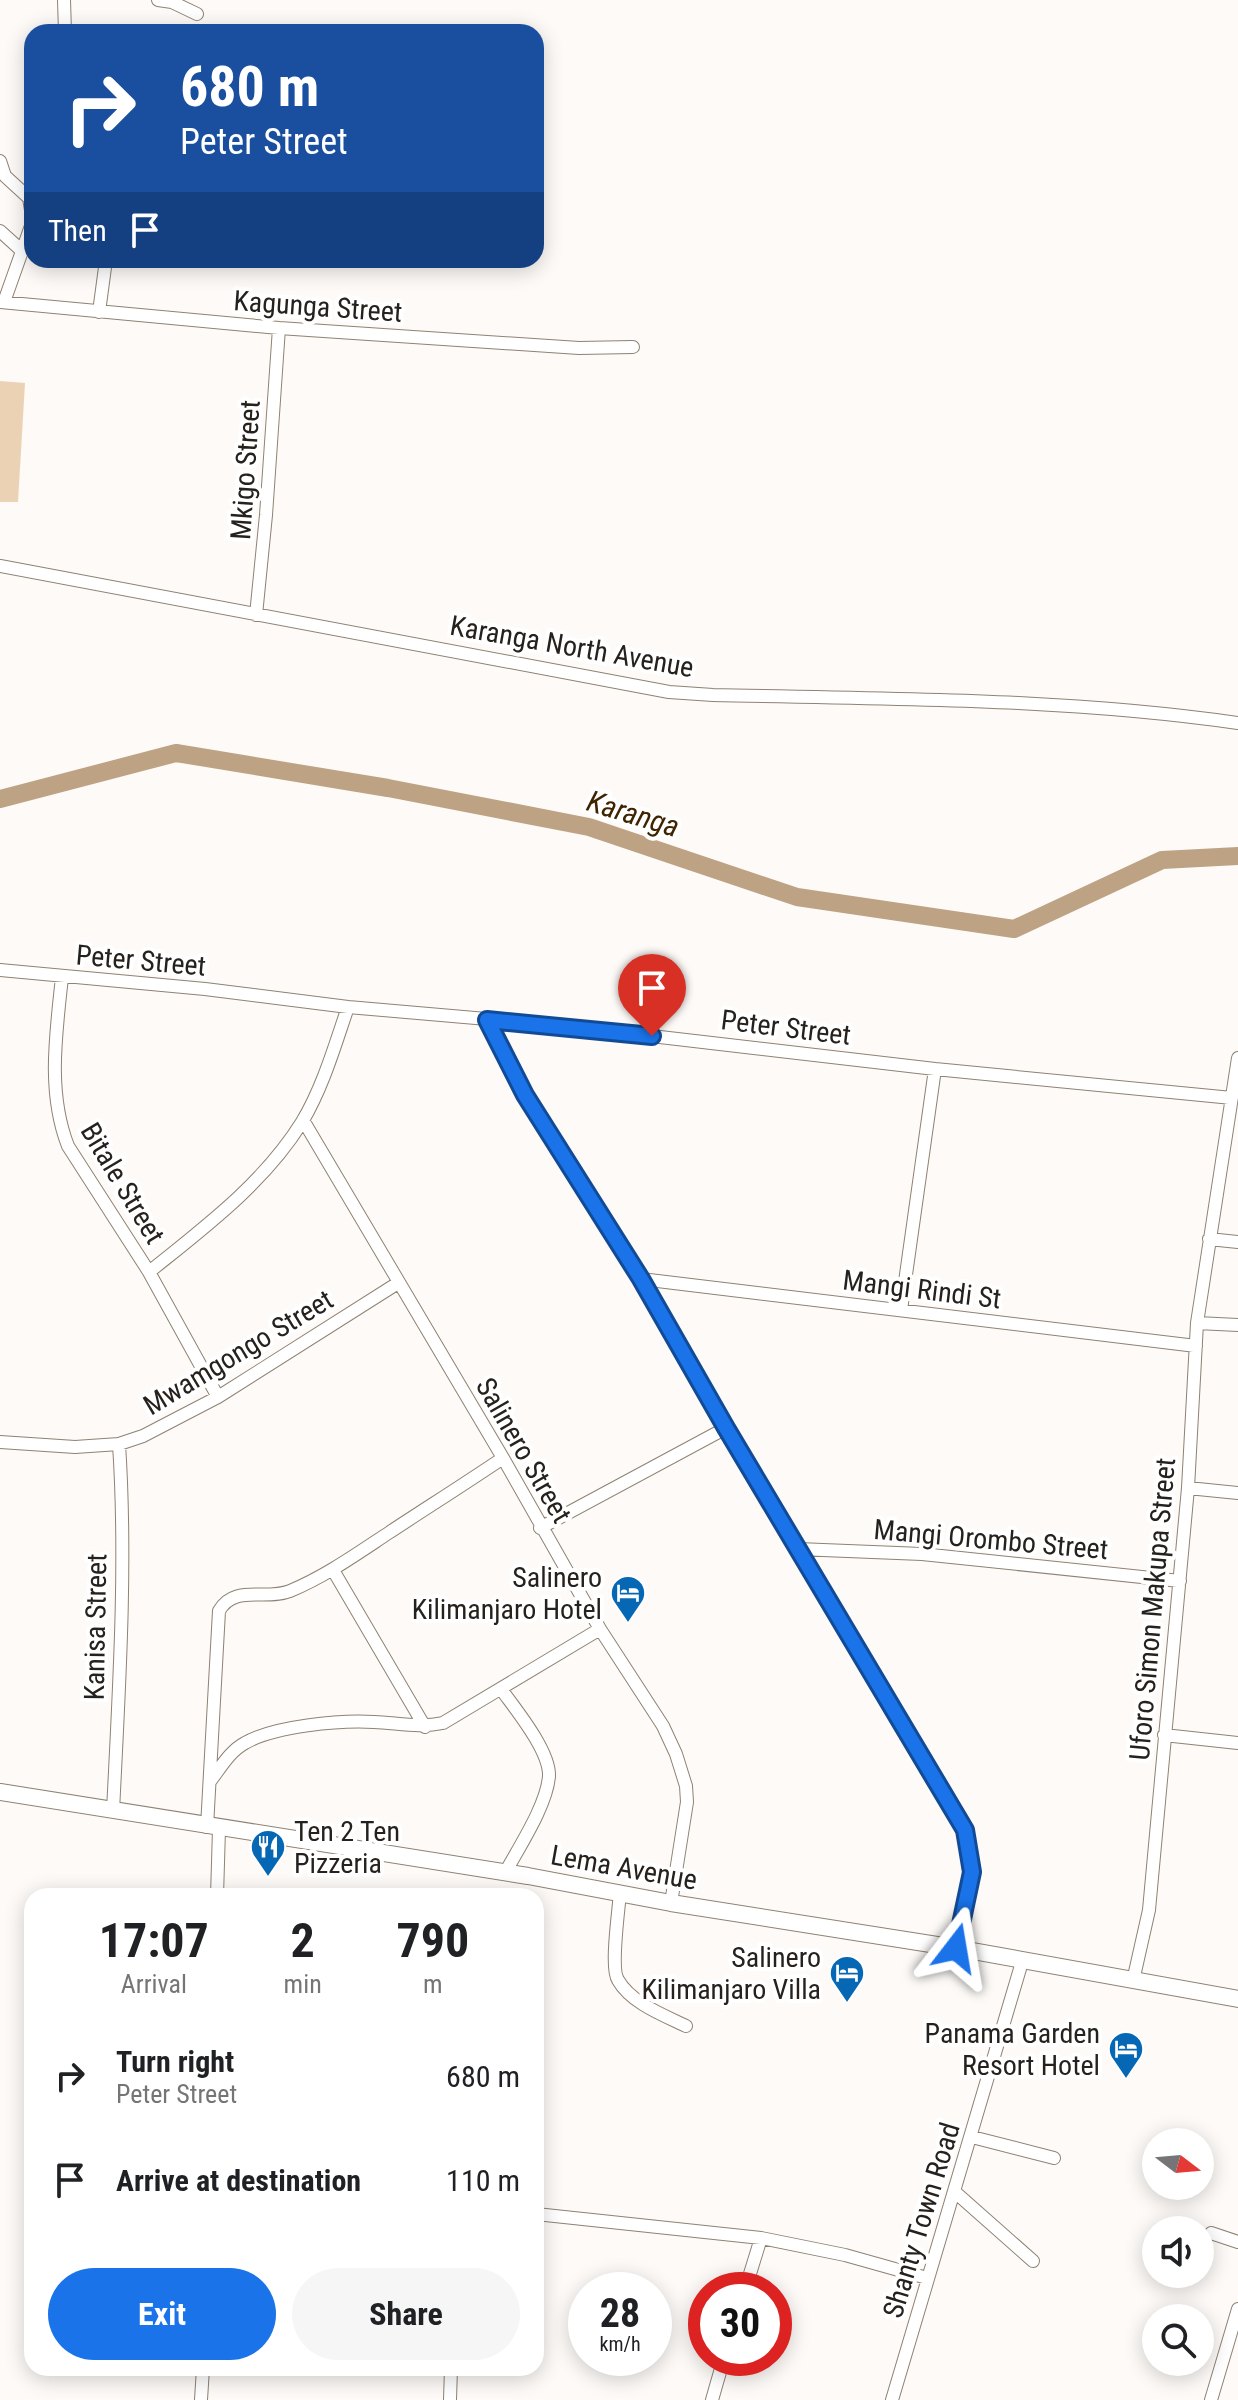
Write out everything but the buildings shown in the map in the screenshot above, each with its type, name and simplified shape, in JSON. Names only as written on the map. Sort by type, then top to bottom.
[{"type":"main road","name":"Lema Avenue","points":[[0,1792],[956,1948],[1238,1999]]},
{"type":"street","points":[[64,0],[65,24]]},
{"type":"street","points":[[158,0],[172,2],[197,14]]},
{"type":"street","points":[[0,161],[5,176],[24,188]]},
{"type":"street","points":[[0,231],[21,250]]},
{"type":"street","points":[[2,302],[24,243]]},
{"type":"street","points":[[99,312],[105,268]]},
{"type":"street","name":"Kagunga Street","points":[[2,302],[279,328],[579,348],[633,347]]},
{"type":"street","name":"Mkigo Street","points":[[256,615],[279,328]]},
{"type":"street","name":"Karanga North Avenue","points":[[0,566],[669,692],[1040,702],[1238,723]]},
{"type":"street","name":"Peter Street","points":[[0,970],[205,989],[348,1007],[557,1025],[935,1069],[1232,1098]]},
{"type":"street","name":"Bitale Street","points":[[62,977],[54,1080],[59,1124],[82,1169],[149,1272],[218,1397]]},
{"type":"street","points":[[149,1272],[217,1218],[268,1168],[303,1120],[328,1066],[348,1007]]},
{"type":"street","points":[[487,1020],[525,1095],[641,1279],[965,1830],[972,1872],[956,1948]]},
{"type":"street","name":"Uforo Simon Makupa Street","points":[[1133,1981],[1149,1910],[1188,1488],[1197,1323],[1238,1058]]},
{"type":"street","points":[[901,1310],[935,1069]]},
{"type":"street","name":"Salinero Street","points":[[303,1120],[503,1458],[540,1528],[663,1726],[686,1786],[684,1823],[671,1903]]},
{"type":"street","points":[[1209,1239],[1238,1242]]},
{"type":"street","name":"Mangi Rindi St","points":[[641,1279],[1196,1346]]},
{"type":"street","name":"Mwamgongo Street","points":[[0,1442],[75,1447],[119,1444],[155,1431],[218,1397],[398,1283]]},
{"type":"street","points":[[1197,1323],[1238,1325]]},
{"type":"street","points":[[540,1528],[726,1428]]},
{"type":"street","name":"Kanisa Street","points":[[113,1811],[120,1635],[122,1481],[119,1444]]},
{"type":"street","points":[[217,1888],[211,1780],[218,1624],[219,1611],[224,1602],[240,1595],[283,1594],[333,1570],[503,1458]]},
{"type":"street","points":[[1188,1488],[1238,1493]]},
{"type":"street","name":"Mangi Orombo Street","points":[[798,1549],[922,1554],[1180,1581]]},
{"type":"street","points":[[333,1570],[425,1727]]},
{"type":"street","points":[[211,1780],[229,1755],[245,1742],[279,1732],[356,1721],[425,1727],[443,1723],[600,1629]]},
{"type":"street","points":[[501,1689],[541,1750],[549,1774],[545,1792],[505,1873]]},
{"type":"street","points":[[1164,1735],[1238,1743]]},
{"type":"street","points":[[620,1892],[614,1969],[618,1981],[640,2002],[686,2026]]},
{"type":"street","name":"Shanty Town Road","points":[[892,2400],[1022,1962]]},
{"type":"street","points":[[972,2137],[1054,2158]]},
{"type":"street","points":[[955,2192],[1033,2261]]},
{"type":"street","points":[[544,2215],[761,2238],[845,2255],[927,2278]]},
{"type":"street","points":[[1214,2234],[1238,2242]]},
{"type":"street","points":[[751,2272],[761,2238]]},
{"type":"street","points":[[1211,2400],[1238,2309]]},
{"type":"street","points":[[201,2400],[202,2376]]},
{"type":"street","points":[[450,2400],[451,2376]]},
{"type":"street","points":[[712,2400],[719,2376]]},
{"type":"shaded area","points":[[0,381],[25,383],[18,502],[0,502]]},
{"type":"waterway","name":"Karanga","points":[[0,799],[176,753],[388,788],[589,827],[797,897],[1014,929],[1162,860],[1238,856]]},
{"type":"place","name":"Salinero Kilimanjaro Hotel","points":[[628,1624]]},
{"type":"place","name":"Ten 2 Ten Pizzeria","points":[[268,1878]]},
{"type":"place","name":"Salinero Kilimanjaro Villa","points":[[847,2004]]},
{"type":"place","name":"Panama Garden Resort Hotel","points":[[1126,2080]]},
{"type":"route","points":[[652,1036],[487,1020],[525,1095],[641,1279],[965,1830],[972,1872],[956,1948]]}]
